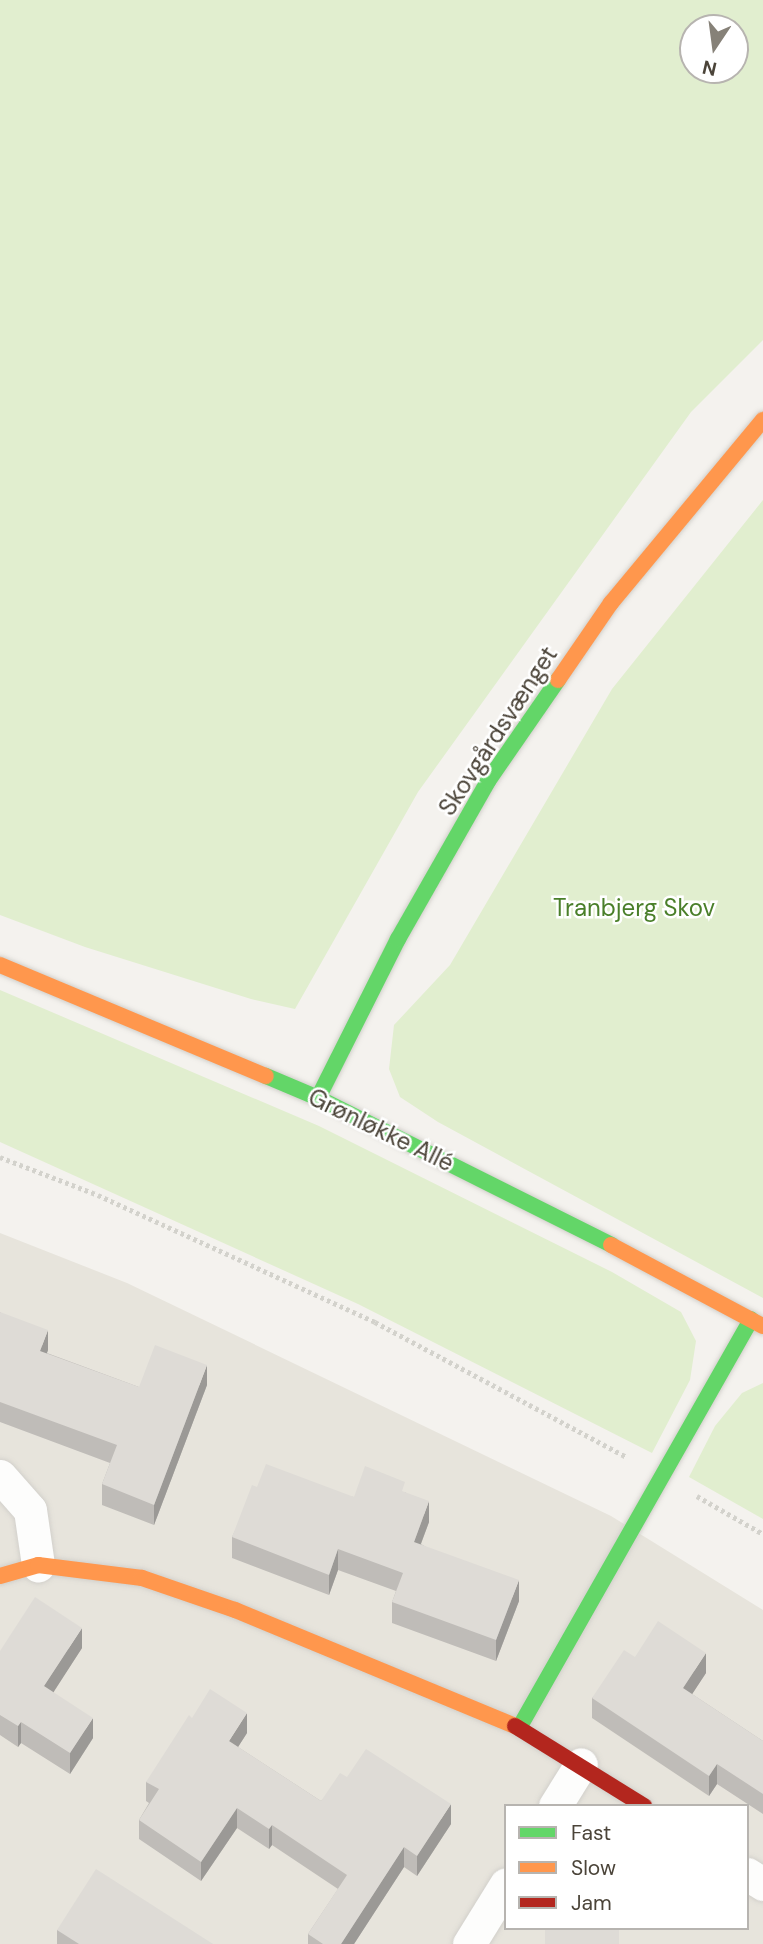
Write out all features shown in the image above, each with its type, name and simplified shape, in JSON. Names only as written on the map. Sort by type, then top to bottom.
[{"type":"street","name":"Skovgårdsvænget","points":[[318,1098],[398,939],[488,781],[611,603],[763,420]]},
{"type":"street","name":"Grønløkke Allé","points":[[0,965],[318,1098],[562,1219],[757,1322],[662,1476],[519,1728]]},
{"type":"street","points":[[0,1476],[30,1510],[38,1565]]},
{"type":"street","points":[[0,1576],[38,1565],[142,1578],[236,1610],[519,1728],[641,1804]]},
{"type":"street","points":[[556,1804],[580,1764]]},
{"type":"street","points":[[469,1944],[504,1887]]},
{"type":"path","points":[[0,1157],[98,1195],[375,1322],[662,1476],[763,1535]]},
{"type":"shaded area","points":[[0,1233],[127,1283],[611,1516],[763,1610],[763,1944],[0,1944]]},
{"type":"green space","points":[[0,0],[763,0],[763,340],[691,412],[418,792],[295,1009],[251,999],[85,947],[0,915]]},
{"type":"green space","name":"Tranbjerg Skov","points":[[763,500],[763,1298],[438,1122],[400,1097],[389,1069],[394,1025],[450,965],[612,689]]},
{"type":"green space","points":[[0,990],[319,1126],[612,1272],[681,1312],[696,1341],[690,1380],[652,1453],[358,1304],[0,1142]]},
{"type":"green space","points":[[763,1383],[763,1519],[689,1477],[715,1426],[742,1393]]},
{"type":"building","points":[[0,1312],[48,1330],[40,1351],[139,1387],[155,1345],[207,1365],[154,1505],[102,1484],[117,1445],[0,1402]]},
{"type":"building","points":[[266,1464],[354,1497],[365,1466],[405,1482],[402,1491],[429,1501],[414,1542],[519,1580],[496,1640],[392,1602],[403,1573],[338,1549],[329,1575],[232,1537],[252,1485],[257,1487]]},
{"type":"building","points":[[35,1597],[82,1628],[44,1686],[93,1718],[70,1753],[21,1722],[18,1726],[0,1715],[0,1651]]},
{"type":"building","points":[[658,1621],[706,1653],[683,1688],[763,1741],[763,1794],[717,1764],[709,1776],[592,1698],[624,1650],[635,1657]]},
{"type":"building","points":[[210,1689],[247,1713],[229,1741],[321,1801],[340,1773],[347,1777],[366,1749],[451,1804],[417,1856],[404,1847],[341,1944],[323,1944],[308,1934],[347,1875],[272,1825],[269,1829],[237,1808],[201,1862],[139,1820],[159,1789],[146,1782],[189,1715],[192,1718]]},
{"type":"building","points":[[96,1869],[213,1944],[79,1944],[57,1930]]},
{"type":"building","points":[[545,1930],[619,1930],[619,1944],[545,1944]]},
{"type":"traffic: fast","points":[[318,1098],[398,939],[488,781],[558,680]]},
{"type":"traffic: fast","points":[[266,1076],[318,1098],[611,1245]]},
{"type":"traffic: fast","points":[[519,1728],[751,1319]]},
{"type":"traffic: slow","points":[[558,680],[611,603],[763,420]]},
{"type":"traffic: slow","points":[[0,965],[266,1076]]},
{"type":"traffic: slow","points":[[611,1245],[763,1326]]},
{"type":"traffic: slow","points":[[0,1576],[38,1565],[142,1578],[235,1610],[515,1726]]},
{"type":"traffic: jam","points":[[515,1726],[641,1804]]}]
